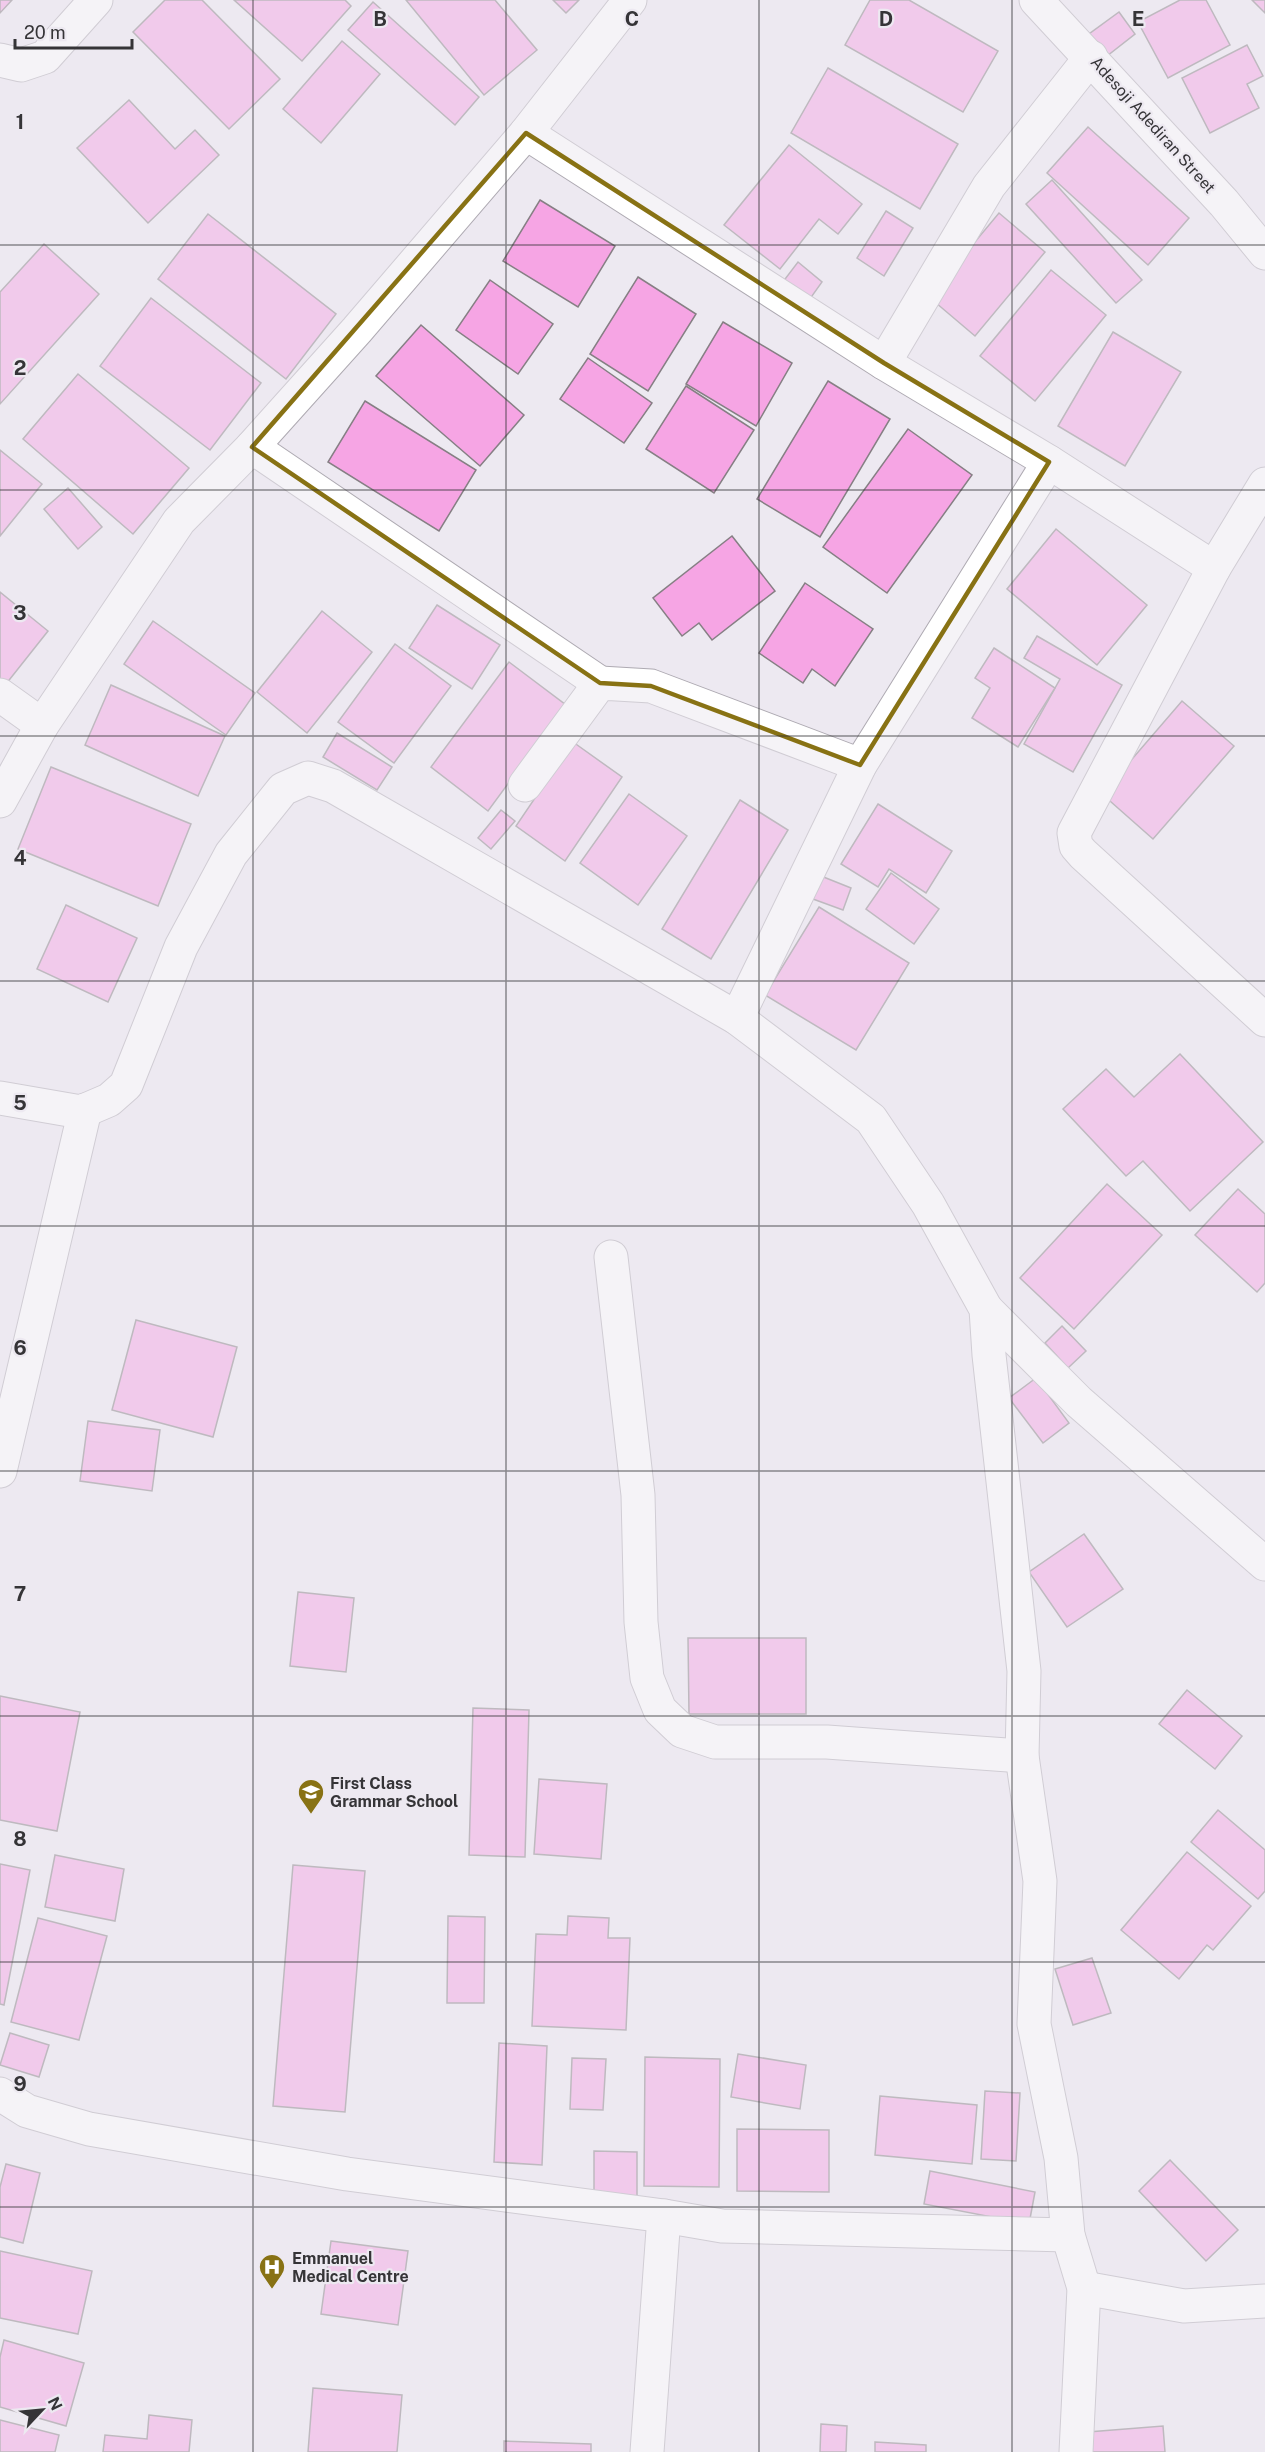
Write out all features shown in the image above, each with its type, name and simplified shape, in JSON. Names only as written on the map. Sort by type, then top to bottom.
[{"type":"street","points":[[0,60],[21,65],[45,57],[96,0]]},
{"type":"street","points":[[0,801],[42,725],[179,521],[252,447],[365,321],[526,134],[630,0]]},
{"type":"street","name":"Adesoji Adediran Street","points":[[1036,0],[1224,203],[1265,253]]},
{"type":"street","points":[[884,363],[989,186],[1091,57]]},
{"type":"street","points":[[526,134],[884,363],[1049,462],[1214,568]]},
{"type":"street","points":[[252,447],[600,683],[651,686],[860,765]]},
{"type":"street","points":[[737,1018],[860,765],[1049,462]]},
{"type":"street","points":[[1265,483],[1214,568],[1074,833],[1076,846],[1265,1020]]},
{"type":"street","points":[[525,785],[600,683]]},
{"type":"street","points":[[0,695],[42,725]]},
{"type":"street","points":[[0,1098],[81,1112],[109,1100],[126,1085],[181,947],[231,854],[283,789],[308,778],[333,786],[737,1018],[871,1119],[928,1204],[986,1309],[1079,1402],[1265,1564]]},
{"type":"street","points":[[0,1471],[85,1110]]},
{"type":"street","points":[[610,1257],[638,1495],[641,1622],[647,1678],[660,1710],[682,1731],[715,1742],[827,1742],[1022,1756]]},
{"type":"street","points":[[986,1309],[990,1367],[1024,1671],[1022,1756],[1040,1881],[1034,2024],[1061,2158],[1068,2235],[1084,2288],[1076,2452]]},
{"type":"street","points":[[0,2094],[27,2111],[89,2129],[346,2174],[664,2216],[722,2226],[1068,2235]]},
{"type":"street","points":[[647,2452],[664,2216]]},
{"type":"street","points":[[1084,2288],[1184,2306],[1265,2301]]},
{"type":"highlighted area","points":[[526,133],[884,363],[1049,462],[860,765],[651,686],[600,683],[252,447]]},
{"type":"building","points":[[0,0],[12,0],[0,13]]},
{"type":"building","points":[[165,0],[202,0],[280,79],[229,129],[133,32]]},
{"type":"building","points":[[234,0],[345,0],[351,6],[302,61]]},
{"type":"building","points":[[406,0],[495,0],[537,50],[484,95]]},
{"type":"building","points":[[553,0],[579,0],[566,13]]},
{"type":"building","points":[[870,0],[909,0],[998,51],[963,112],[845,45]]},
{"type":"building","points":[[1180,0],[1206,0],[1230,45],[1168,78],[1138,22]]},
{"type":"building","points":[[1252,0],[1265,0],[1265,13]]},
{"type":"building","points":[[373,2],[479,97],[455,125],[348,30]]},
{"type":"building","points":[[1119,12],[1135,34],[1107,56],[1089,34]]},
{"type":"building","points":[[342,41],[380,74],[321,143],[283,109]]},
{"type":"building","points":[[1247,45],[1263,76],[1247,84],[1259,108],[1210,133],[1182,78]]},
{"type":"building","points":[[828,68],[958,144],[920,209],[791,133]]},
{"type":"building","points":[[129,100],[175,149],[195,130],[219,155],[148,223],[77,148]]},
{"type":"building","points":[[1088,127],[1189,218],[1148,265],[1047,173]]},
{"type":"building","points":[[789,145],[862,204],[838,234],[819,219],[780,269],[724,225]]},
{"type":"building","points":[[1052,180],[1142,280],[1116,303],[1026,204]]},
{"type":"building","points":[[540,200],[615,246],[578,307],[503,261]]},
{"type":"building","points":[[886,211],[913,228],[884,276],[857,258]]},
{"type":"building","points":[[999,213],[1045,252],[975,336],[929,297]]},
{"type":"building","points":[[208,214],[336,314],[286,379],[158,279]]},
{"type":"building","points":[[44,244],[99,294],[0,404],[0,292]]},
{"type":"building","points":[[798,262],[822,282],[807,303],[782,283]]},
{"type":"building","points":[[1051,270],[1106,315],[1035,401],[980,356]]},
{"type":"building","points":[[638,277],[696,314],[648,391],[590,354]]},
{"type":"building","points":[[490,280],[553,324],[518,374],[456,330]]},
{"type":"building","points":[[151,298],[261,383],[210,450],[100,366]]},
{"type":"building","points":[[723,322],[792,363],[756,426],[686,384]]},
{"type":"building","points":[[421,325],[524,415],[480,466],[376,376]]},
{"type":"building","points":[[1113,332],[1181,372],[1125,466],[1058,426]]},
{"type":"building","points":[[588,358],[652,403],[624,443],[560,399]]},
{"type":"building","points":[[78,374],[189,468],[133,534],[23,439]]},
{"type":"building","points":[[828,381],[890,419],[820,537],[757,499]]},
{"type":"building","points":[[686,386],[754,430],[714,493],[646,449]]},
{"type":"building","points":[[365,401],[476,470],[439,531],[328,462]]},
{"type":"building","points":[[908,429],[972,475],[887,593],[823,547]]},
{"type":"building","points":[[0,450],[42,484],[0,536]]},
{"type":"building","points":[[68,488],[102,527],[78,549],[44,509]]},
{"type":"building","points":[[1056,529],[1147,605],[1097,665],[1007,589]]},
{"type":"building","points":[[732,536],[775,591],[712,640],[699,623],[682,636],[653,598]]},
{"type":"building","points":[[805,583],[873,629],[835,686],[812,669],[803,683],[759,653]]},
{"type":"building","points":[[0,592],[48,631],[6,684],[0,680]]},
{"type":"building","points":[[437,605],[500,645],[472,689],[409,648]]},
{"type":"building","points":[[322,611],[372,652],[307,733],[257,692]]},
{"type":"building","points":[[153,621],[255,693],[226,735],[124,664]]},
{"type":"building","points":[[1037,636],[1122,685],[1073,772],[1024,744],[1060,679],[1024,658]]},
{"type":"building","points":[[395,644],[451,686],[394,763],[338,722]]},
{"type":"building","points":[[994,648],[1055,688],[1018,747],[972,718],[990,688],[975,678]]},
{"type":"building","points":[[509,662],[566,705],[488,811],[431,767]]},
{"type":"building","points":[[111,685],[225,736],[198,796],[85,745]]},
{"type":"building","points":[[1182,701],[1234,746],[1153,839],[1102,794]]},
{"type":"building","points":[[337,733],[392,767],[377,790],[323,757]]},
{"type":"building","points":[[573,742],[622,777],[565,861],[516,826]]},
{"type":"building","points":[[51,767],[191,824],[158,906],[18,849]]},
{"type":"building","points":[[629,794],[687,836],[638,905],[580,863]]},
{"type":"building","points":[[740,800],[788,830],[711,959],[662,929]]},
{"type":"building","points":[[878,804],[952,851],[926,893],[889,869],[878,887],[841,864]]},
{"type":"building","points":[[501,810],[515,821],[491,849],[478,838]]},
{"type":"building","points":[[811,872],[851,888],[843,910],[802,895]]},
{"type":"building","points":[[891,873],[939,909],[914,944],[866,909]]},
{"type":"building","points":[[66,905],[137,938],[108,1002],[37,969]]},
{"type":"building","points":[[819,907],[909,963],[856,1050],[765,995]]},
{"type":"building","points":[[1180,1054],[1263,1142],[1190,1211],[1143,1161],[1126,1176],[1063,1109],[1106,1069],[1134,1097]]},
{"type":"building","points":[[1107,1184],[1162,1235],[1074,1329],[1020,1278]]},
{"type":"building","points":[[1238,1189],[1265,1214],[1265,1283],[1257,1292],[1195,1235]]},
{"type":"building","points":[[136,1320],[237,1347],[213,1437],[112,1410]]},
{"type":"building","points":[[1062,1326],[1086,1351],[1068,1368],[1045,1343]]},
{"type":"building","points":[[1036,1378],[1069,1423],[1043,1443],[1009,1398]]},
{"type":"building","points":[[88,1421],[160,1430],[152,1491],[80,1481]]},
{"type":"building","points":[[1084,1534],[1123,1589],[1067,1627],[1029,1572]]},
{"type":"building","points":[[298,1592],[354,1598],[346,1672],[290,1666]]},
{"type":"building","points":[[688,1638],[806,1638],[806,1714],[689,1714]]},
{"type":"building","points":[[1187,1690],[1242,1736],[1215,1769],[1159,1724]]},
{"type":"building","points":[[0,1696],[80,1712],[57,1831],[0,1820]]},
{"type":"building","points":[[473,1708],[529,1710],[525,1857],[469,1855]]},
{"type":"building","points":[[539,1779],[607,1784],[601,1859],[534,1854]]},
{"type":"building","points":[[1218,1810],[1265,1850],[1265,1891],[1258,1899],[1191,1842]]},
{"type":"building","points":[[1187,1852],[1251,1906],[1213,1950],[1207,1945],[1179,1979],[1121,1930]]},
{"type":"building","points":[[55,1855],[124,1869],[115,1921],[45,1907]]},
{"type":"building","points":[[0,1864],[30,1870],[4,2005],[0,2004]]},
{"type":"building","points":[[293,1865],[365,1871],[345,2112],[273,2106]]},
{"type":"building","points":[[448,1916],[485,1917],[484,2003],[447,2003]]},
{"type":"building","points":[[568,1916],[609,1918],[608,1938],[630,1938],[626,2030],[532,2026],[536,1934],[567,1935]]},
{"type":"building","points":[[38,1918],[107,1936],[79,2040],[11,2022]]},
{"type":"building","points":[[1092,1958],[1111,2013],[1073,2025],[1055,1969]]},
{"type":"building","points":[[10,2033],[49,2045],[39,2077],[0,2065]]},
{"type":"building","points":[[499,2043],[547,2046],[542,2165],[494,2162]]},
{"type":"building","points":[[738,2054],[806,2065],[800,2109],[731,2097]]},
{"type":"building","points":[[645,2057],[720,2059],[719,2187],[644,2186]]},
{"type":"building","points":[[572,2058],[606,2059],[603,2110],[570,2109]]},
{"type":"building","points":[[985,2091],[1020,2093],[1016,2161],[981,2159]]},
{"type":"building","points":[[880,2096],[977,2105],[972,2164],[875,2155]]},
{"type":"building","points":[[737,2129],[829,2130],[829,2192],[737,2191]]},
{"type":"building","points":[[594,2151],[637,2152],[637,2197],[594,2196]]},
{"type":"building","points":[[1170,2160],[1238,2230],[1206,2261],[1139,2191]]},
{"type":"building","points":[[6,2164],[40,2173],[23,2243],[0,2237],[0,2187]]},
{"type":"building","points":[[930,2171],[1035,2192],[1029,2224],[924,2204]]},
{"type":"building","points":[[331,2241],[408,2251],[398,2325],[321,2314]]},
{"type":"building","points":[[0,2251],[92,2271],[78,2334],[0,2318]]},
{"type":"building","points":[[4,2340],[84,2363],[66,2426],[0,2407],[0,2357]]},
{"type":"building","points":[[313,2388],[402,2395],[397,2452],[308,2452]]},
{"type":"building","points":[[149,2415],[192,2420],[189,2452],[103,2452],[105,2435],[147,2439]]},
{"type":"building","points":[[0,2420],[59,2435],[55,2452],[0,2452]]},
{"type":"building","points":[[821,2424],[847,2426],[846,2452],[820,2452]]},
{"type":"building","points":[[1163,2426],[1165,2452],[1090,2452],[1088,2432]]},
{"type":"building","points":[[504,2441],[591,2444],[591,2452],[504,2452]]},
{"type":"building","points":[[875,2442],[926,2445],[926,2452],[875,2452]]},
{"type":"place","name":"First Class Grammar School","points":[[311,1815]]},
{"type":"place","name":"Emmanuel Medical Centre","points":[[272,2290]]}]
